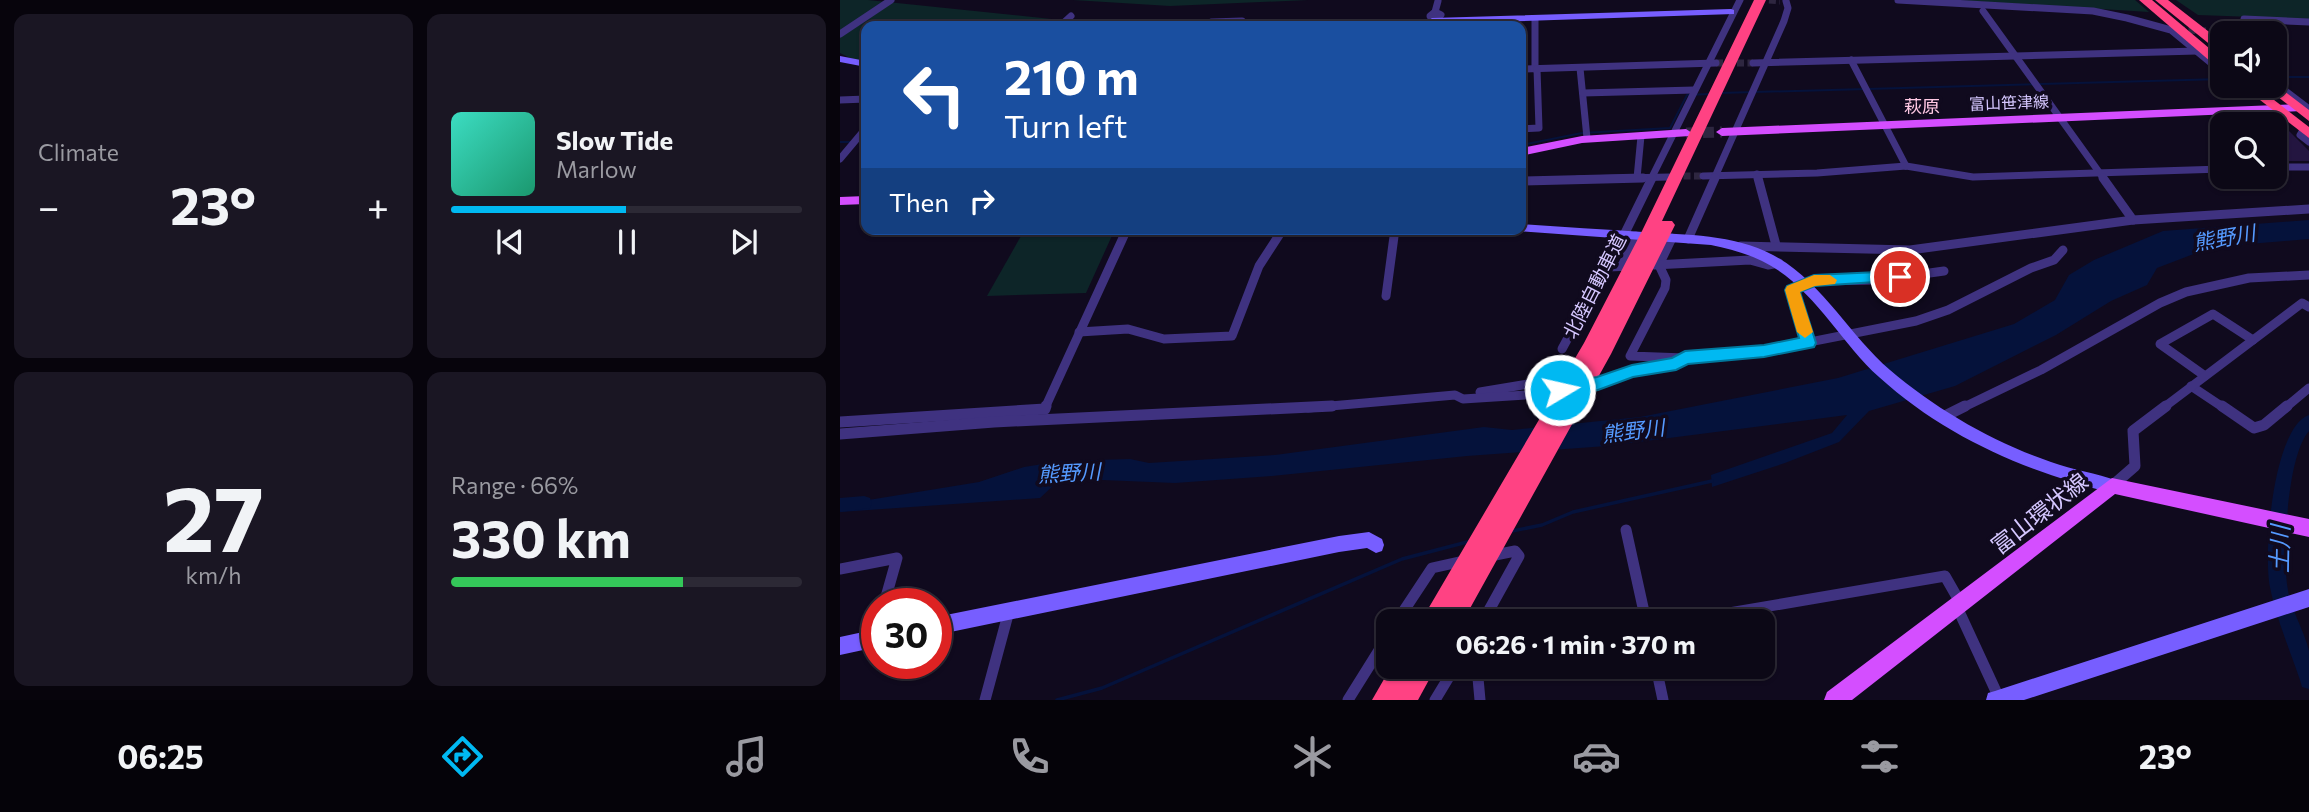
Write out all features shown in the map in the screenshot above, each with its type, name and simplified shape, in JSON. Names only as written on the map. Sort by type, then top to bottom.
[{"type":"highway","name":"北陸自動車道","points":[[1456,609],[1471,572],[1598,348],[1760,0]]},
{"type":"highway","name":"北陸自動車道","points":[[1649,234],[1770,0]]},
{"type":"highway","points":[[2147,0],[2210,52]]},
{"type":"highway","points":[[2158,0],[2210,39]]},
{"type":"highway","points":[[2158,0],[2210,44]]},
{"type":"highway","points":[[2263,98],[2276,108],[2307,120]]},
{"type":"highway","points":[[2273,98],[2307,120]]},
{"type":"highway","points":[[2279,98],[2307,120]]},
{"type":"highway","points":[[2283,98],[2307,120]]},
{"type":"highway","name":"北陸自動車道","points":[[1442,609],[1471,572]]},
{"type":"highway","points":[[1384,700],[1397,679]]},
{"type":"highway","points":[[1405,700],[1417,679]]},
{"type":"main road","name":"富山笹津線","points":[[1728,132],[2276,108],[2307,120]]},
{"type":"main road","points":[[1526,151],[1587,138],[1679,134]]},
{"type":"main road","points":[[840,201],[861,200]]},
{"type":"main road","name":"富山環状線","points":[[1835,700],[2112,486],[2308,528]]},
{"type":"street","points":[[840,34],[891,0]]},
{"type":"street","points":[[1740,0],[1731,12],[1694,90],[1679,134],[1651,177],[1649,234],[1666,280],[1630,356],[1685,358],[1764,351],[1916,321],[1948,310],[2031,268],[2054,260],[2063,250]]},
{"type":"street","points":[[1898,0],[2093,11],[2171,30],[2210,62]]},
{"type":"street","points":[[1437,1],[1433,19],[1535,19],[1731,12]]},
{"type":"street","points":[[1688,239],[1717,175],[1728,132],[1784,21],[1788,8],[1786,1]]},
{"type":"street","points":[[1983,11],[2133,220]]},
{"type":"street","points":[[1066,21],[1071,16]]},
{"type":"street","points":[[1526,129],[1539,128],[1535,19]]},
{"type":"street","points":[[2244,19],[2309,22]]},
{"type":"street","points":[[2255,21],[2263,20]]},
{"type":"street","points":[[1753,63],[2197,51]]},
{"type":"street","points":[[840,60],[861,63]]},
{"type":"street","points":[[1851,60],[1906,166]]},
{"type":"street","points":[[1526,69],[1716,63]]},
{"type":"street","points":[[1580,68],[1587,138]]},
{"type":"street","points":[[1583,93],[1694,90]]},
{"type":"street","points":[[2287,97],[2307,120]]},
{"type":"street","points":[[840,100],[861,99]]},
{"type":"street","points":[[840,159],[861,134]]},
{"type":"street","points":[[1637,178],[1641,136]]},
{"type":"street","points":[[1703,176],[1817,173],[1906,166],[1973,177],[2210,169]]},
{"type":"street","points":[[2287,167],[2309,166]]},
{"type":"street","points":[[1757,174],[1776,245]]},
{"type":"street","points":[[1526,181],[1669,177]]},
{"type":"street","points":[[1526,228],[1649,234],[1741,246],[1910,250],[2133,220],[2309,209]]},
{"type":"street","points":[[1632,271],[1649,234]]},
{"type":"street","points":[[840,422],[1045,409],[1124,235]]},
{"type":"street","points":[[1079,332],[1128,329],[1164,339],[1232,336],[1255,272],[1277,235]]},
{"type":"street","points":[[1386,296],[1394,235]]},
{"type":"street","points":[[1741,246],[1779,263],[1806,285],[1847,335],[1885,374],[1940,416],[2036,463],[2112,486],[2135,466],[2133,431],[2302,303],[2309,307]]},
{"type":"street","points":[[1562,349],[1606,267],[1632,271],[1659,265],[1750,260],[1768,265],[1779,263]]},
{"type":"street","points":[[1808,343],[1792,290],[1814,281],[1879,280],[1944,271]]},
{"type":"street","points":[[1940,416],[2041,370],[2160,303],[2186,292],[2249,278],[2309,275]]},
{"type":"street","points":[[2205,376],[2160,344],[2213,314],[2253,340]]},
{"type":"street","points":[[1624,359],[1630,362],[1652,363],[1659,357]]},
{"type":"street","points":[[840,434],[959,425],[1323,409],[1455,395],[1587,374],[1632,371],[1676,364],[1685,358]]},
{"type":"street","points":[[2191,386],[2254,428],[2263,425],[2309,388]]},
{"type":"street","points":[[1626,530],[1643,609]]},
{"type":"street","points":[[952,623],[1339,544],[1369,540],[1376,545]]},
{"type":"street","points":[[1405,609],[1432,568],[1515,551],[1519,555],[1490,609]]},
{"type":"street","points":[[840,569],[897,558],[889,588]]},
{"type":"street","points":[[1752,609],[1945,576],[1996,686],[1998,700],[2308,598]]},
{"type":"street","points":[[985,700],[1009,611]]},
{"type":"street","points":[[840,646],[861,640]]},
{"type":"street","points":[[1348,700],[1376,655]]},
{"type":"street","points":[[1434,700],[1447,679]]},
{"type":"street","points":[[1478,679],[1480,700]]},
{"type":"street","points":[[1659,679],[1663,700]]},
{"type":"green space","points":[[840,0],[868,0],[1061,20],[861,21],[861,60],[840,53]]},
{"type":"green space","points":[[1073,0],[1308,0],[1170,6]]},
{"type":"green space","points":[[1955,0],[2135,0],[2149,12]]},
{"type":"green space","points":[[2176,0],[2309,0],[2309,19],[2198,15]]},
{"type":"green space","points":[[1022,235],[1112,235],[1086,293],[987,296]]},
{"type":"water","points":[[2309,220],[2309,239],[2212,247],[2157,268],[2147,285],[2111,301],[2056,335],[1955,386],[1869,411],[1839,442],[1712,487],[1711,475],[1832,433],[1847,415],[1607,446],[1467,456],[1272,476],[1175,483],[1102,480],[1085,473],[1054,485],[1040,498],[840,512],[850,503],[979,482],[1024,467],[1062,461],[1130,459],[1149,463],[1275,455],[1484,427],[1512,430],[1640,417],[1838,378],[2014,324],[2055,300],[2069,275],[2094,260],[2163,231]]},
{"type":"building","points":[[2287,129],[2309,151],[2309,161],[2287,161]]},
{"type":"waterway","points":[[2287,77],[2309,77]]},
{"type":"waterway","points":[[1720,93],[2210,79]]},
{"type":"waterway","points":[[1526,144],[1582,133],[1670,128],[1687,95],[1709,94]]},
{"type":"waterway","points":[[840,142],[851,142]]},
{"type":"waterway","name":"土川","points":[[2309,421],[2296,435],[2281,490],[2278,537],[2278,586],[2309,680]]},
{"type":"waterway","points":[[1512,531],[1542,525],[1573,512],[1712,481]]},
{"type":"waterway","name":"熊野川","points":[[840,505],[864,503]]},
{"type":"waterway","points":[[1057,700],[1102,688],[1402,559],[1471,541]]},
{"type":"tunnel","points":[[1769,0],[1780,1]]},
{"type":"tunnel","points":[[2178,30],[2209,31]]},
{"type":"tunnel","points":[[1716,63],[1753,63]]},
{"type":"tunnel","points":[[1686,133],[1722,132]]},
{"type":"tunnel","points":[[1673,176],[1703,176]]},
{"type":"slow traffic","points":[[1805,332],[1792,290],[1814,281],[1830,280]]},
{"type":"district","name":"萩原","points":[[1922,106]]},
{"type":"route","points":[[1560,390],[1598,384],[1632,371],[1676,364],[1685,358],[1764,351],[1808,343],[1792,290],[1814,281],[1900,277]]}]
